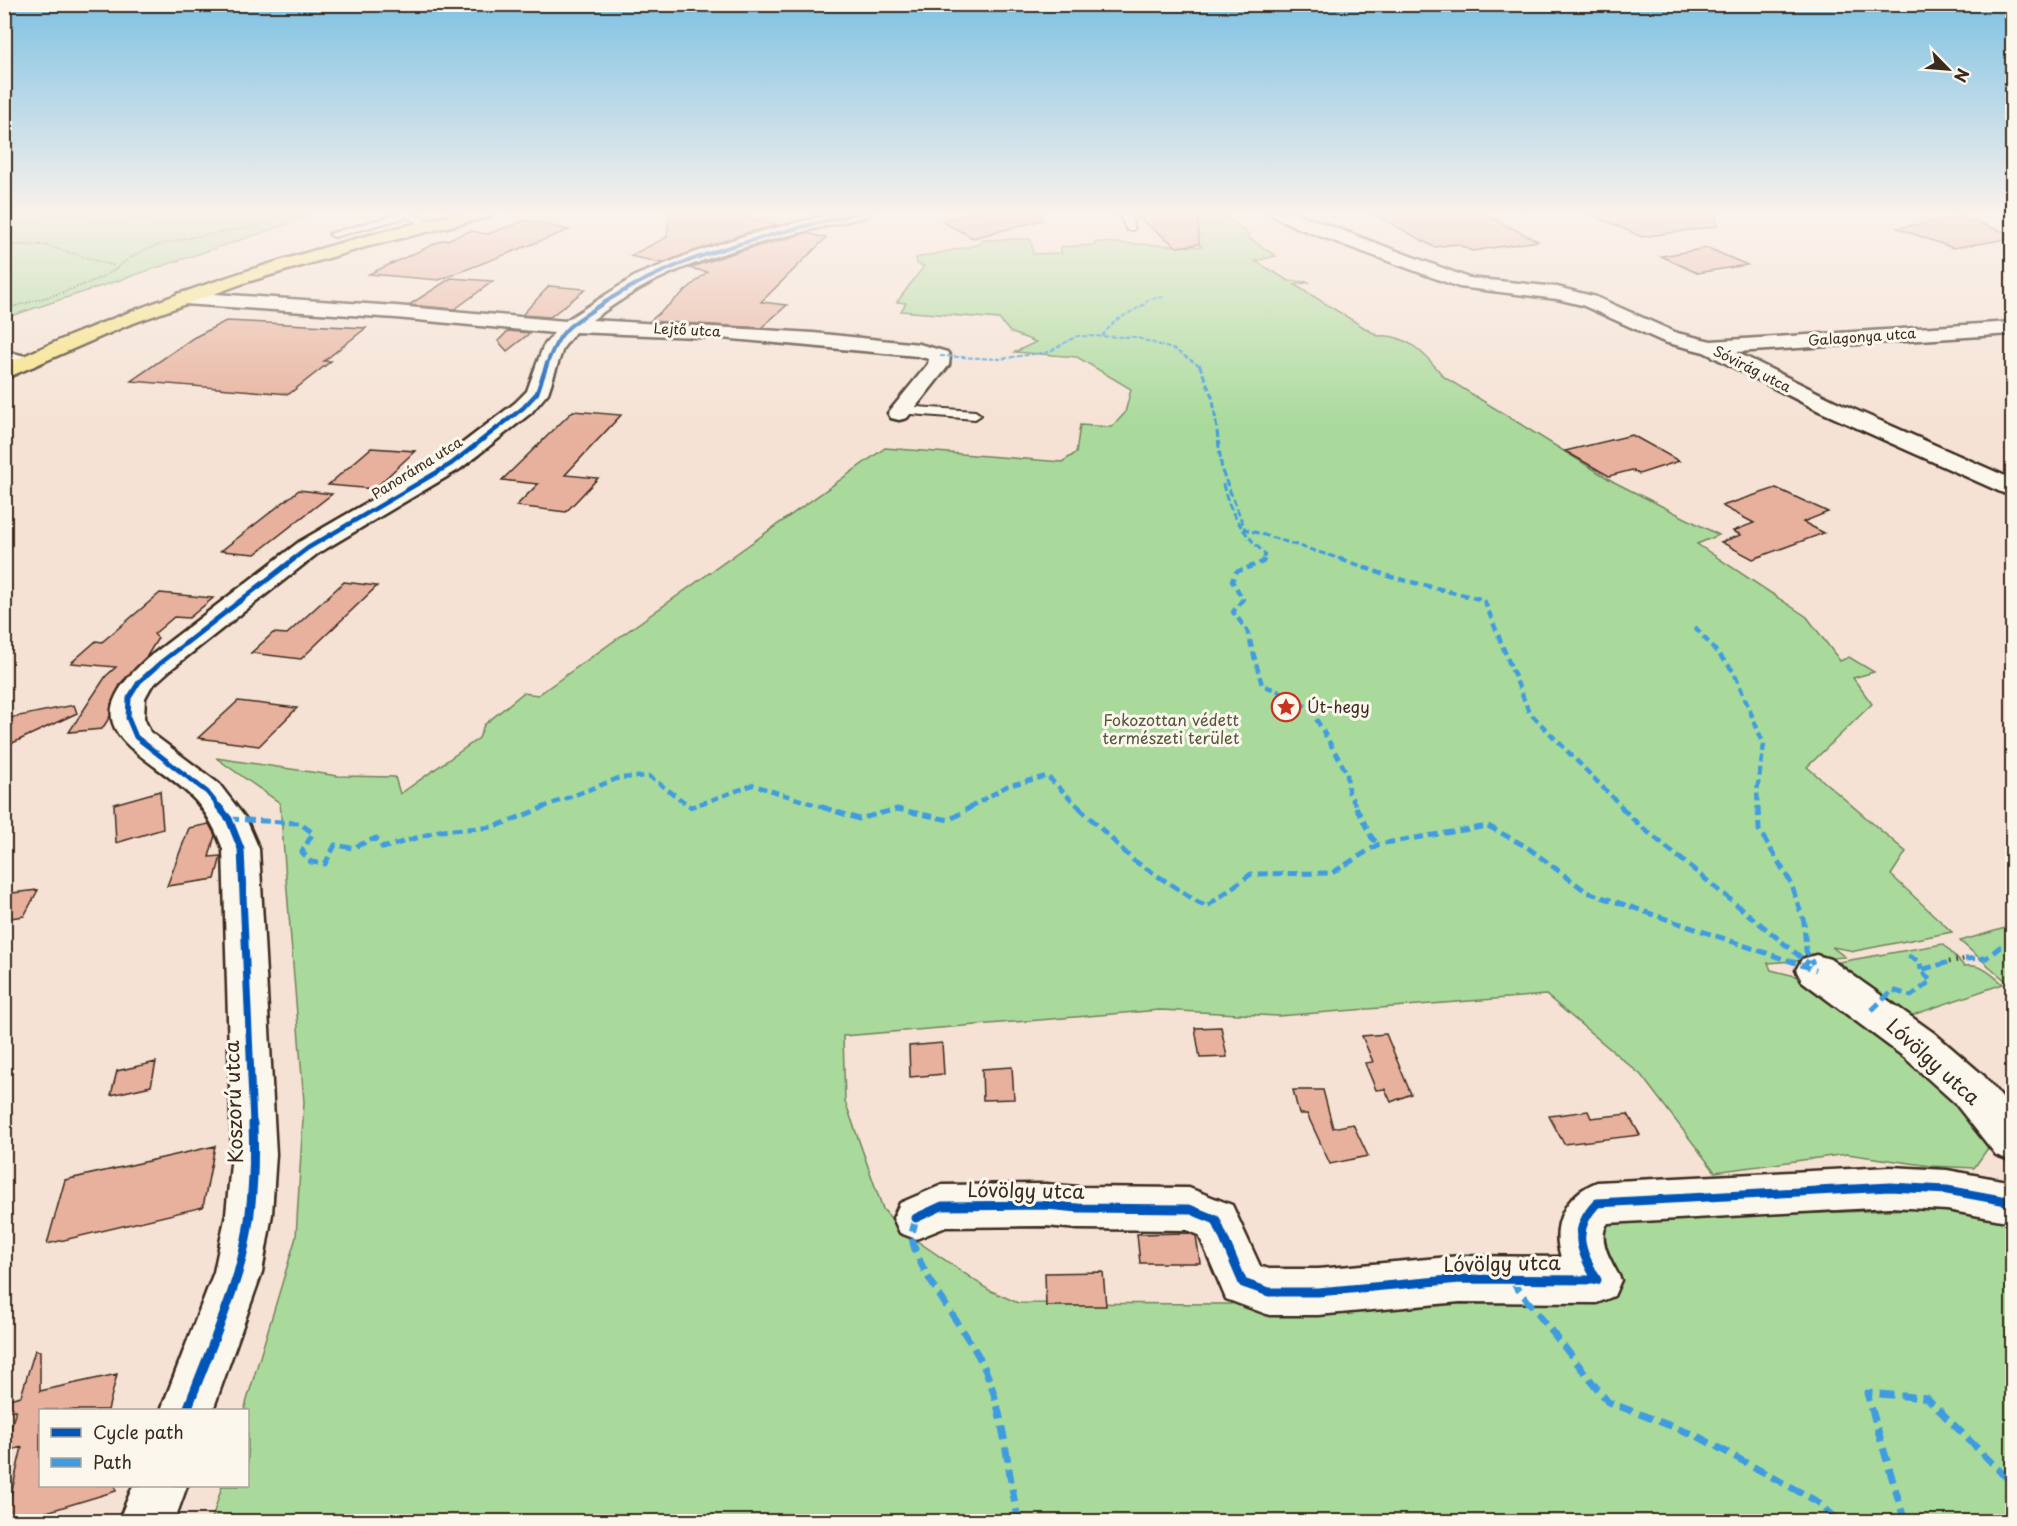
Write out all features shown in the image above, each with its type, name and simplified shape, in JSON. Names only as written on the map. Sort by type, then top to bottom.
[{"type":"main road","points":[[4,373],[90,334],[229,283]]},
{"type":"street","name":"Panoráma utca","points":[[207,792],[136,737],[128,718],[129,699],[140,682],[159,664],[308,548],[451,464],[523,408],[537,393],[553,347],[569,327],[637,283]]},
{"type":"street","name":"Sóvirág utca","points":[[1471,283],[1576,297],[1671,338],[1711,347],[1827,406],[2013,488]]},
{"type":"street","name":"Lejtő utca","points":[[184,298],[569,327],[721,332],[813,339],[919,350],[940,356],[938,365],[901,411]]},
{"type":"street","name":"Galagonya utca","points":[[1711,347],[2013,328]]},
{"type":"street","points":[[4,357],[27,362]]},
{"type":"street","name":"Koszorú utca","points":[[187,1409],[238,1272],[249,1214],[254,1154],[241,849],[229,819],[207,792]]},
{"type":"street","name":"Lóvölgy utca","points":[[1816,970],[1919,1045],[1969,1089],[2013,1142]]},
{"type":"street","name":"Lóvölgy utca","points":[[916,1218],[942,1206],[1046,1205],[1078,1208],[1189,1209],[1216,1220],[1243,1283],[1269,1292],[1318,1292],[1460,1279],[1597,1280],[1578,1238],[1585,1214],[1597,1203],[1890,1187],[1947,1190],[2013,1202]]},
{"type":"street","points":[[147,1521],[159,1487]]},
{"type":"lane","points":[[901,411],[975,415]]},
{"type":"path","points":[[4,309],[50,297],[85,283]]},
{"type":"path","points":[[1949,962],[1965,959]]},
{"type":"green space","points":[[5,283],[110,283],[5,318]]},
{"type":"green space","name":"Fokozottan védett természeti terület","points":[[911,283],[1304,283],[1295,285],[1378,336],[1398,338],[1407,342],[1431,361],[1444,377],[1614,482],[1719,535],[1697,544],[1807,617],[1840,661],[1849,657],[1874,672],[1853,678],[1872,704],[1807,767],[1906,852],[1891,875],[1952,932],[1855,951],[1832,947],[1845,957],[1768,963],[1771,970],[1811,980],[1937,1081],[1988,1148],[1974,1168],[1931,1166],[1847,1154],[1715,1172],[1641,1075],[1546,995],[1278,1016],[1160,1010],[843,1036],[845,1101],[883,1209],[901,1230],[989,1290],[1018,1303],[1231,1304],[1228,1296],[1558,1293],[1573,1223],[2012,1205],[2012,1521],[211,1522],[222,1487],[249,1487],[249,1409],[244,1409],[296,1237],[304,1102],[280,803],[216,758],[338,776],[395,777],[400,794],[479,738],[484,725],[523,693],[538,695],[885,448],[1062,462],[1076,453],[1080,425],[1112,427],[1125,413],[1131,389],[1077,357],[1015,352],[1036,342],[1010,332],[999,319],[901,311],[906,303],[897,302]]},
{"type":"green space","points":[[2012,926],[2012,981],[2007,982],[1960,941]]},
{"type":"green space","points":[[1943,944],[1964,966],[1981,968],[2003,984],[1904,1018],[1839,962]]},
{"type":"building","points":[[443,283],[490,283],[455,309],[409,305]]},
{"type":"building","points":[[694,283],[780,283],[761,302],[787,305],[761,328],[650,321]]},
{"type":"building","points":[[549,286],[586,289],[550,317],[522,315]]},
{"type":"building","points":[[226,321],[366,328],[324,361],[331,361],[289,394],[131,381],[193,338]]},
{"type":"building","points":[[508,331],[530,333],[507,351],[498,341]]},
{"type":"building","points":[[573,411],[621,415],[565,475],[598,478],[566,512],[516,506],[538,484],[502,480]]},
{"type":"building","points":[[1632,435],[1679,461],[1639,474],[1632,470],[1609,476],[1565,451]]},
{"type":"building","points":[[371,448],[415,451],[374,489],[328,485]]},
{"type":"building","points":[[1776,488],[1828,512],[1803,522],[1824,533],[1753,559],[1721,542],[1741,535],[1733,531],[1754,523],[1722,506]]},
{"type":"building","points":[[299,490],[332,494],[255,554],[221,551]]},
{"type":"building","points":[[344,582],[377,586],[301,659],[251,653],[273,633],[287,634]]},
{"type":"building","points":[[160,593],[213,598],[189,618],[174,617],[154,634],[158,638],[147,656],[121,683],[111,704],[111,715],[102,729],[69,732],[106,676],[116,667],[71,663],[96,641],[102,642]]},
{"type":"building","points":[[238,701],[297,708],[259,746],[198,738]]},
{"type":"building","points":[[74,705],[77,713],[4,747],[4,719]]},
{"type":"building","points":[[160,791],[163,829],[116,843],[114,804]]},
{"type":"building","points":[[209,824],[215,835],[209,857],[221,856],[215,879],[167,886],[189,828]]},
{"type":"building","points":[[38,890],[24,916],[4,919],[4,894]]},
{"type":"building","points":[[1221,1027],[1227,1057],[1200,1058],[1195,1028]]},
{"type":"building","points":[[1386,1034],[1411,1094],[1391,1102],[1385,1089],[1376,1090],[1365,1063],[1373,1062],[1362,1036]]},
{"type":"building","points":[[942,1043],[944,1074],[910,1077],[909,1046]]},
{"type":"building","points":[[156,1062],[151,1086],[111,1095],[117,1071]]},
{"type":"building","points":[[1012,1067],[1014,1099],[983,1100],[982,1069]]},
{"type":"building","points":[[1293,1090],[1323,1090],[1333,1128],[1353,1124],[1368,1156],[1330,1164],[1307,1114],[1299,1114]]},
{"type":"building","points":[[1588,1111],[1591,1118],[1628,1114],[1640,1135],[1564,1144],[1549,1116]]},
{"type":"building","points":[[215,1146],[203,1207],[47,1244],[65,1180]]},
{"type":"building","points":[[1189,1233],[1196,1236],[1200,1263],[1140,1263],[1137,1234]]},
{"type":"building","points":[[1103,1272],[1106,1306],[1046,1306],[1045,1273]]},
{"type":"building","points":[[35,1350],[40,1351],[40,1391],[117,1374],[108,1409],[39,1409],[39,1487],[115,1487],[116,1491],[17,1521],[5,1521],[22,1447],[4,1452],[16,1410],[4,1410],[4,1400],[21,1396]]},
{"type":"marked path","points":[[1102,336],[1115,321],[1145,304],[1149,299],[1165,297]]},
{"type":"marked path","points":[[940,356],[999,359],[1049,352],[1077,336],[1135,337],[1175,350],[1199,364],[1213,399],[1222,471],[1245,529],[1298,544],[1391,577],[1484,600],[1529,712],[1637,823],[1809,964]]},
{"type":"marked path","points":[[1223,484],[1228,505],[1237,523],[1265,554],[1263,562],[1236,572],[1232,581],[1243,599],[1233,612],[1247,630],[1262,685],[1288,695],[1311,710],[1347,773],[1348,791],[1372,838],[1379,844]]},
{"type":"marked path","points":[[1695,627],[1734,672],[1764,745],[1757,791],[1759,830],[1790,881],[1804,922],[1806,951],[1813,964]]},
{"type":"marked path","points":[[229,819],[299,823],[313,833],[302,852],[311,862],[325,864],[335,845],[352,848],[376,838],[383,848],[439,831],[494,827],[619,778],[649,776],[691,807],[753,785],[859,819],[897,809],[949,820],[1007,786],[1047,776],[1133,860],[1206,907],[1251,874],[1332,873],[1379,844],[1488,826],[1527,847],[1587,892],[1816,970]]},
{"type":"marked path","points":[[1965,959],[1986,958],[2000,947],[2012,946]]},
{"type":"marked path","points":[[1908,956],[1920,962],[1921,970]]},
{"type":"marked path","points":[[1872,1010],[1893,990],[1911,996],[1931,981],[1921,970],[1949,962]]},
{"type":"marked path","points":[[916,1218],[912,1234],[914,1247],[983,1365],[991,1384],[1001,1422],[1019,1522]]},
{"type":"marked path","points":[[1511,1280],[1608,1402],[1697,1436],[1818,1502],[1840,1522]]},
{"type":"marked path","points":[[1905,1522],[1867,1393],[1927,1398],[2012,1483]]},
{"type":"cycle path","points":[[187,1409],[238,1272],[249,1214],[254,1154],[241,849],[229,819],[207,792],[136,737],[128,718],[129,698],[139,682],[159,664],[308,548],[451,464],[523,408],[537,393],[553,347],[569,327],[637,283]]},
{"type":"cycle path","points":[[916,1218],[942,1206],[1046,1205],[1078,1208],[1189,1209],[1216,1220],[1243,1283],[1269,1292],[1318,1292],[1460,1279],[1597,1280],[1586,1259],[1580,1240],[1583,1221],[1597,1203],[1890,1187],[1947,1190],[2012,1202]]},
{"type":"place","name":"Út-hegy","points":[[1286,707]]}]
